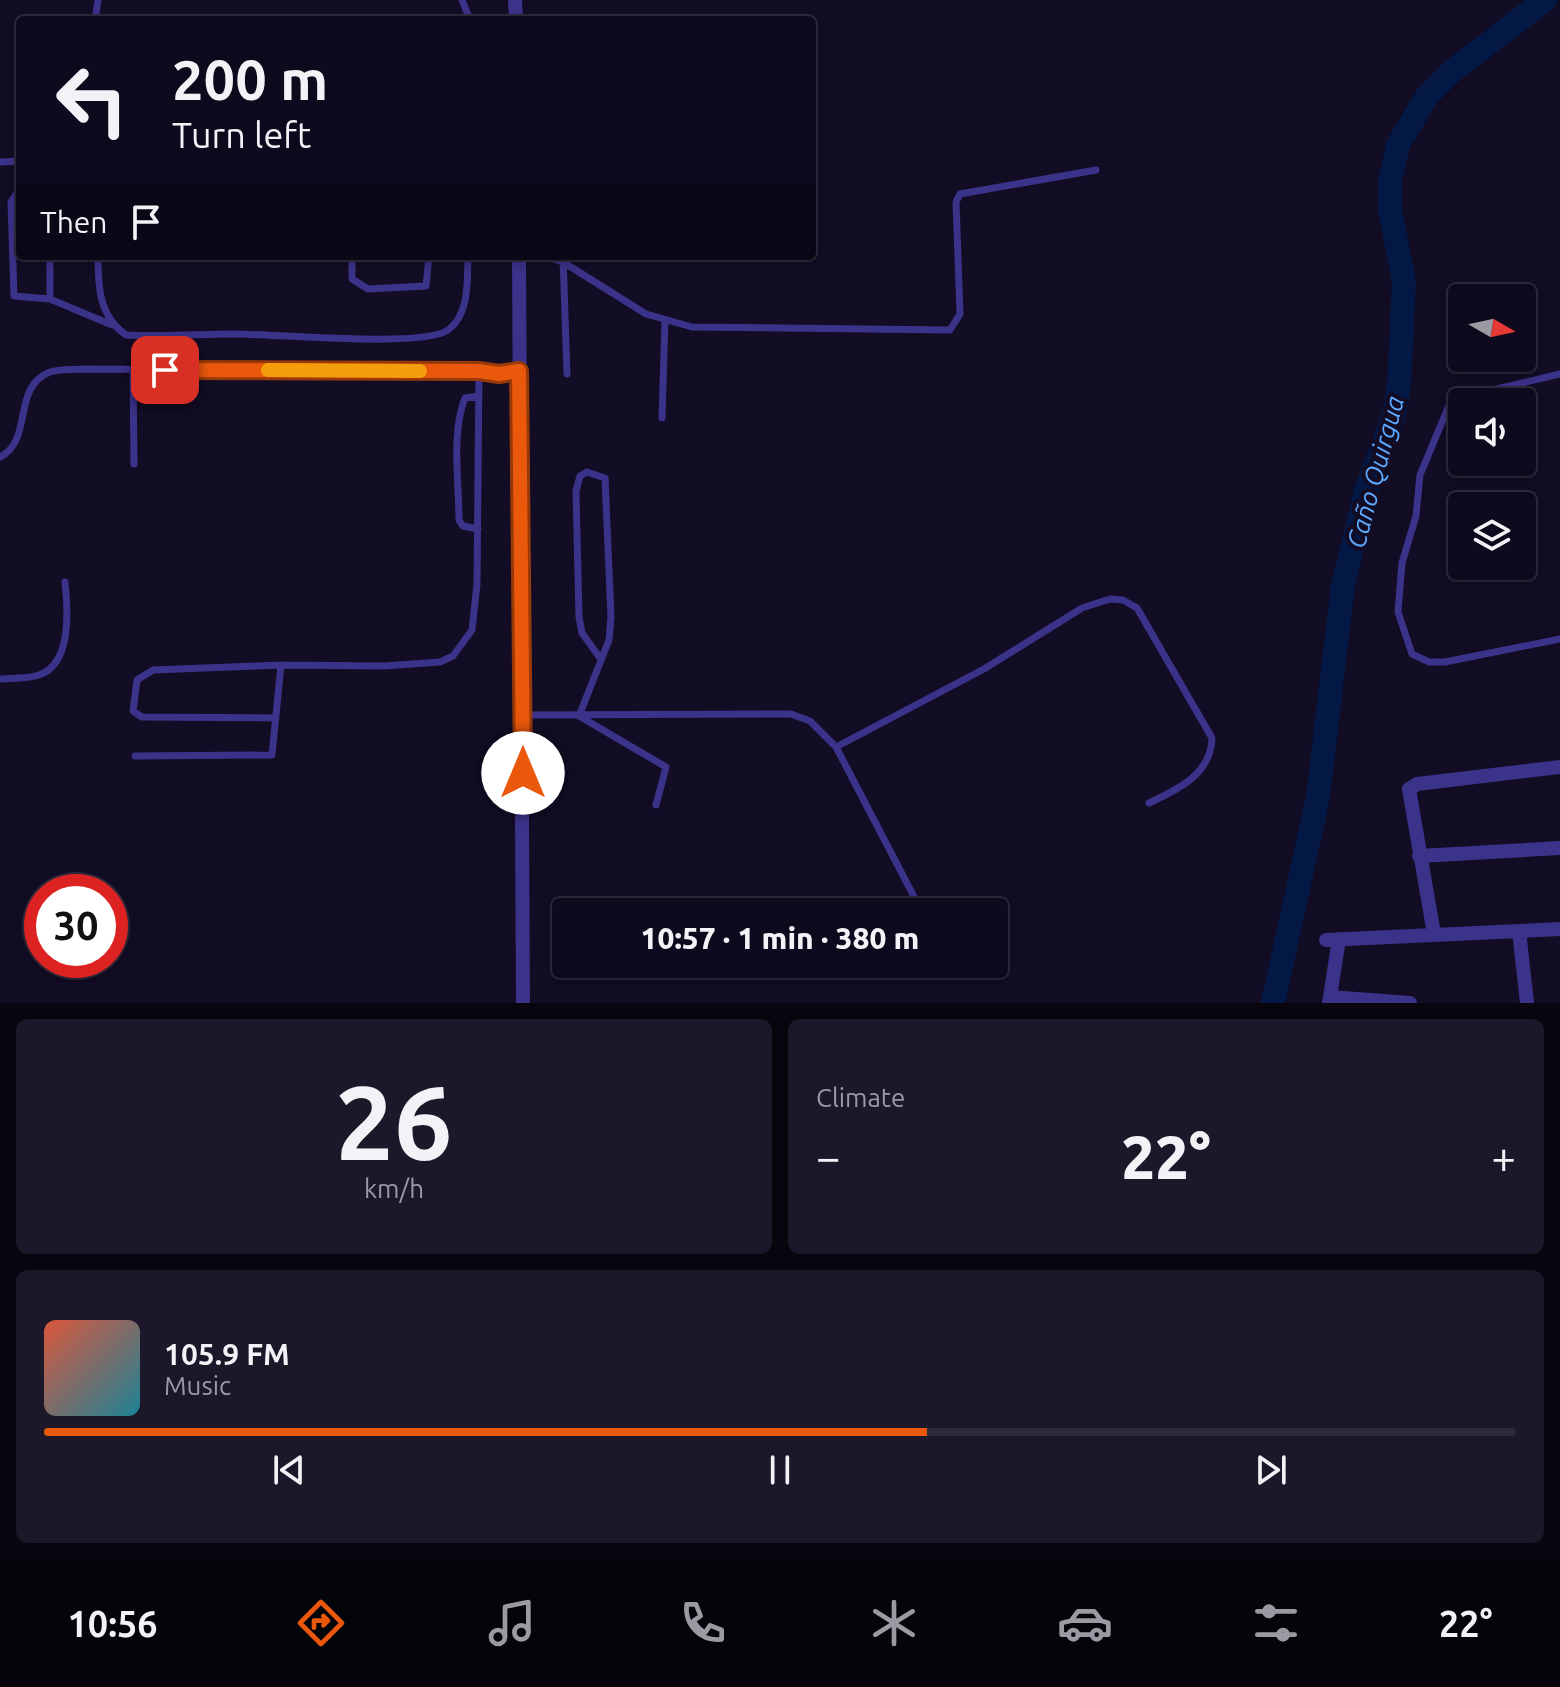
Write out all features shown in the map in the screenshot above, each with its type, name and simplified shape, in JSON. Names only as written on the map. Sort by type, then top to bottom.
[{"type":"street","points":[[519,260],[523,1003]]},
{"type":"street","points":[[1434,934],[1408,795],[1412,786],[1560,767]]},
{"type":"street","points":[[1419,856],[1560,848]]},
{"type":"street","points":[[1410,1003],[1330,1000],[1333,940],[1560,929]]},
{"type":"street","points":[[1519,931],[1527,1003]]},
{"type":"lane","points":[[564,260],[627,304],[665,320],[692,327],[950,330],[960,314],[956,202],[960,194],[1096,170]]},
{"type":"lane","points":[[16,195],[11,202],[14,296],[50,299],[112,325],[126,335],[425,337],[445,332],[465,306],[468,260]]},
{"type":"lane","points":[[50,260],[50,299]]},
{"type":"lane","points":[[98,260],[104,311],[112,325]]},
{"type":"lane","points":[[352,260],[352,279],[368,289],[426,286],[429,260]]},
{"type":"lane","points":[[563,260],[567,374]]},
{"type":"lane","points":[[662,418],[665,320]]},
{"type":"lane","points":[[133,370],[134,464]]},
{"type":"lane","points":[[0,457],[12,451],[20,435],[26,394],[48,372],[479,371],[499,374],[519,371]]},
{"type":"lane","points":[[275,718],[142,717],[133,711],[133,690],[137,680],[153,670],[281,665],[384,666],[440,662],[453,656],[472,630],[478,529],[479,371]]},
{"type":"lane","points":[[1560,374],[1467,396],[1450,403],[1420,475],[1416,516],[1402,563],[1398,612],[1412,654],[1429,662],[1445,662],[1560,639]]},
{"type":"lane","points":[[478,529],[463,526],[459,520],[459,412],[465,398],[479,396]]},
{"type":"lane","points":[[579,716],[609,640],[611,617],[605,478],[587,472],[580,476],[576,491],[579,617],[582,633],[600,658]]},
{"type":"lane","points":[[0,679],[41,675],[57,661],[64,644],[65,582]]},
{"type":"lane","points":[[836,747],[984,669],[1082,608],[1110,599],[1123,600],[1137,608],[1212,738],[1211,759],[1201,771],[1149,803]]},
{"type":"lane","points":[[135,756],[269,756],[274,751],[281,665]]},
{"type":"lane","points":[[523,715],[791,714],[810,721],[836,747],[915,898]]},
{"type":"lane","points":[[579,716],[666,767],[656,805]]},
{"type":"waterway","name":"Caño Quirgua","points":[[1273,1003],[1318,797],[1343,585],[1366,491],[1394,414],[1399,386],[1404,281],[1390,210],[1390,181],[1398,145],[1427,96],[1451,72],[1545,0]]},
{"type":"slow traffic","points":[[268,370],[420,371]]},
{"type":"route","points":[[165,370],[479,371],[499,374],[519,371],[523,773]]}]
